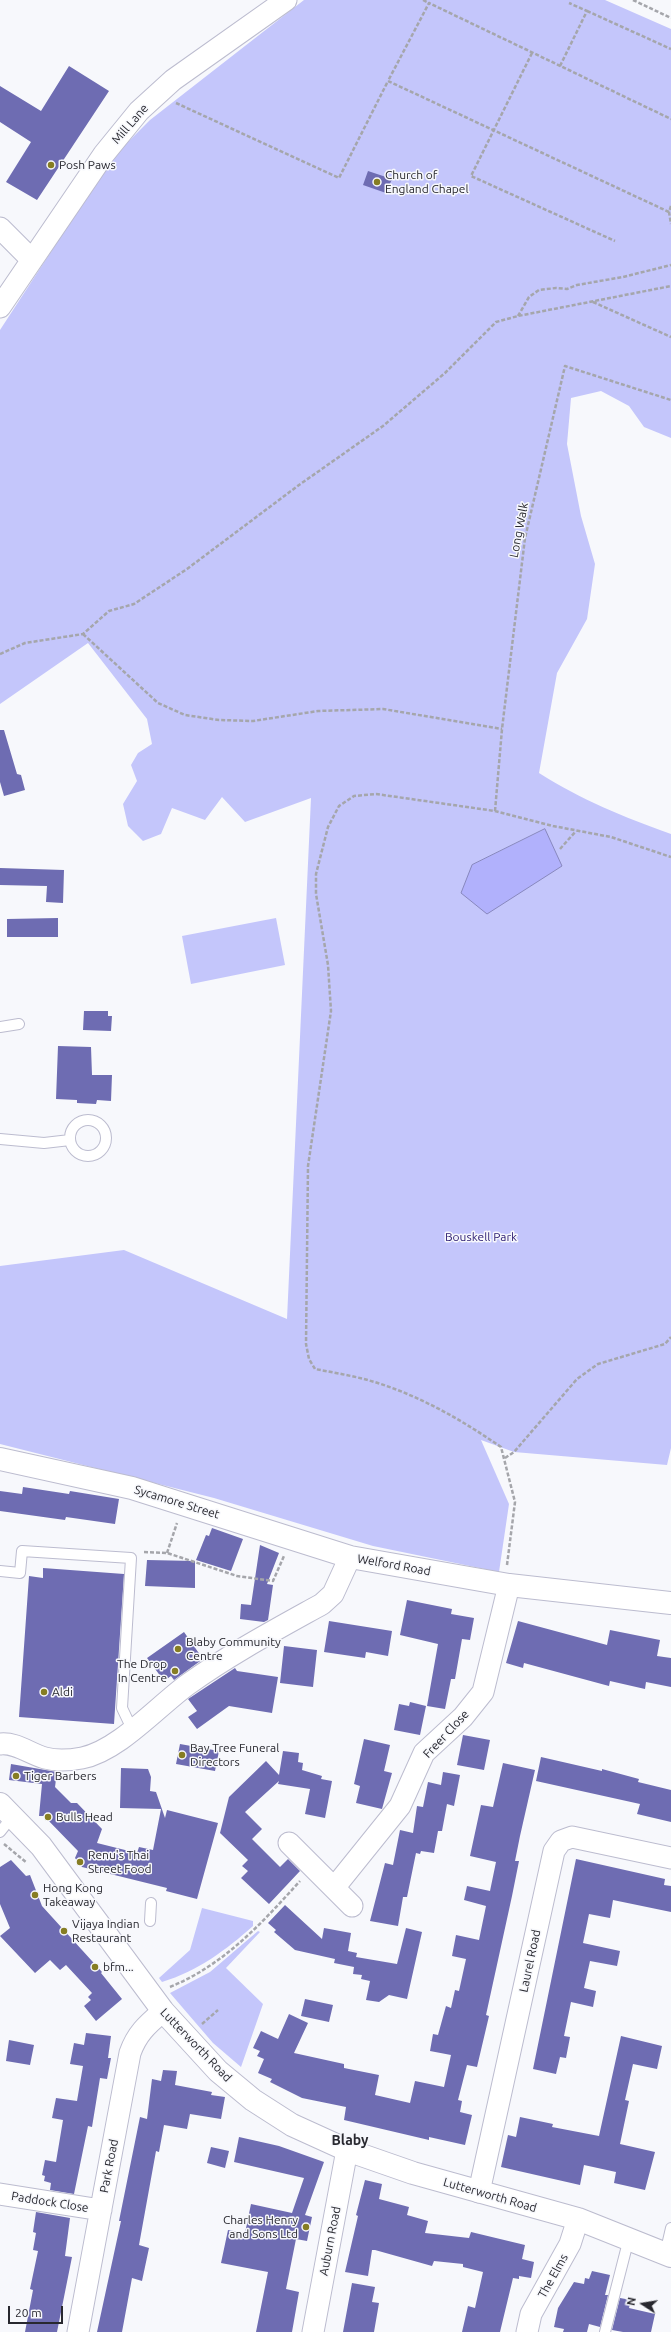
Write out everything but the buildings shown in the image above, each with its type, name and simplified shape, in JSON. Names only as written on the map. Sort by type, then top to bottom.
[{"type":"street","name":"Mill Lane","points":[[0,307],[104,154],[139,111],[174,80],[286,0]]},
{"type":"street","points":[[0,228],[32,259]]},
{"type":"street","name":"Sycamore Street","points":[[0,1459],[132,1488],[350,1557]]},
{"type":"street","name":"Welford Road","points":[[0,1744],[17,1746],[47,1759],[81,1758],[96,1754],[110,1747],[187,1685],[212,1668],[322,1604],[333,1594],[350,1557],[507,1577],[671,1603]]},
{"type":"street","name":"Freer Close","points":[[334,1888],[400,1806],[424,1753],[463,1717],[483,1692],[507,1577]]},
{"type":"street","name":"Lutterworth Road","points":[[4,1818],[41,1846],[218,2071],[253,2100],[292,2125],[348,2150],[413,2173],[578,2219],[629,2238],[668,2255]]},
{"type":"street","name":"Laurel Road","points":[[479,2192],[554,1851],[562,1841],[572,1837],[671,1858]]},
{"type":"street","points":[[289,1843],[352,1906]]},
{"type":"street","name":"Park Road","points":[[78,2332],[130,2053],[135,2040],[163,2000]]},
{"type":"street","name":"Auburn Road","points":[[313,2332],[348,2150]]},
{"type":"street","name":"Paddock Close","points":[[0,2194],[101,2210]]},
{"type":"street","name":"The Elms","points":[[527,2332],[531,2314],[570,2244],[578,2219]]},
{"type":"lane","points":[[0,1027],[18,1024]]},
{"type":"lane","points":[[0,1139],[33,1143],[70,1140]]},
{"type":"lane","points":[[0,1572],[20,1573],[22,1551],[131,1558],[122,1708],[132,1729]]},
{"type":"lane","points":[[150,1921],[151,1903]]},
{"type":"lane","points":[[668,2255],[671,2228]]},
{"type":"lane","points":[[605,2332],[629,2238]]},
{"type":"path","points":[[422,0],[671,119]]},
{"type":"path","points":[[633,0],[671,18]]},
{"type":"path","points":[[158,94],[339,178],[429,3]]},
{"type":"path","points":[[569,3],[671,49]]},
{"type":"path","points":[[560,66],[587,11]]},
{"type":"path","points":[[532,52],[471,176],[615,241]]},
{"type":"path","points":[[388,81],[669,212]]},
{"type":"path","points":[[671,206],[669,212],[671,224]]},
{"type":"path","points":[[518,316],[529,297],[539,290],[567,288],[623,277],[671,265]]},
{"type":"path","points":[[0,654],[25,644],[84,634],[109,610],[134,604],[187,569],[299,485],[383,426],[445,373],[496,322],[518,316],[671,286]]},
{"type":"path","points":[[592,302],[671,337]]},
{"type":"path","name":"Long Walk","points":[[495,811],[502,729],[525,538],[566,366],[671,400]]},
{"type":"path","points":[[84,634],[158,703],[185,715],[220,720],[253,721],[318,711],[383,709],[502,729]]},
{"type":"path","points":[[507,1577],[515,1502],[505,1458],[501,1448],[472,1427],[434,1406],[365,1379],[315,1369],[309,1359],[306,1344],[308,1166],[331,1011],[328,965],[316,894],[316,874],[328,827],[339,806],[354,796],[376,794],[495,811],[576,831],[611,836],[671,857]]},
{"type":"path","points":[[560,849],[576,831]]},
{"type":"path","points":[[505,1458],[519,1447],[577,1380],[598,1364],[665,1344],[671,1337]]},
{"type":"path","points":[[167,1553],[180,1516]]},
{"type":"path","points":[[144,1559],[144,1551],[167,1553],[237,1576],[273,1581],[285,1553]]},
{"type":"path","points":[[163,2000],[184,1981],[222,1957],[259,1926],[313,1867]]},
{"type":"green space","name":"Bouskell Park","points":[[304,0],[605,0],[671,29],[671,438],[644,427],[629,406],[601,391],[571,398],[567,444],[581,516],[595,564],[587,619],[557,673],[539,773],[571,792],[603,807],[671,834],[671,1448],[667,1465],[514,1452],[481,1440],[509,1504],[499,1572],[373,1546],[214,1498],[0,1444],[0,1266],[124,1250],[287,1319],[311,798],[245,822],[222,797],[205,820],[172,808],[161,834],[143,841],[128,826],[123,804],[137,781],[131,765],[138,753],[152,744],[147,719],[88,643],[0,704],[0,330],[112,158],[150,120]]},
{"type":"green space","points":[[276,918],[285,965],[191,984],[182,936]]},
{"type":"green space","points":[[202,1908],[253,1921],[253,1926],[211,1959],[188,1972],[162,1982],[159,1978],[190,1950]]},
{"type":"green space","points":[[258,1931],[260,1932],[226,1968],[263,2004],[241,2067],[213,2043],[170,1993],[210,1972]]},
{"type":"shaded area","points":[[545,829],[562,866],[487,914],[461,893],[472,865]]},
{"type":"place","name":"Posh Paws","points":[[51,165]]},
{"type":"place","name":"Church of England Chapel","points":[[377,182]]},
{"type":"place","name":"Blaby Community Centre","points":[[178,1649]]},
{"type":"place","name":"The Drop In Centre","points":[[175,1671]]},
{"type":"place","name":"Aldi","points":[[44,1692]]},
{"type":"place","name":"Bay Tree Funeral Directors","points":[[182,1755]]},
{"type":"place","name":"Tiger Barbers","points":[[16,1776]]},
{"type":"place","name":"Bulls Head","points":[[48,1817]]},
{"type":"place","name":"Renu's Thai Street Food","points":[[80,1862]]},
{"type":"place","name":"Hong Kong Takeaway","points":[[35,1895]]},
{"type":"place","name":"Vijaya Indian Restaurant","points":[[64,1931]]},
{"type":"place","name":"bfm...","points":[[95,1967]]},
{"type":"place","name":"Charles Henry and Sons Ltd","points":[[306,2227]]},
{"type":"district","name":"Blaby","points":[[350,2140]]}]
